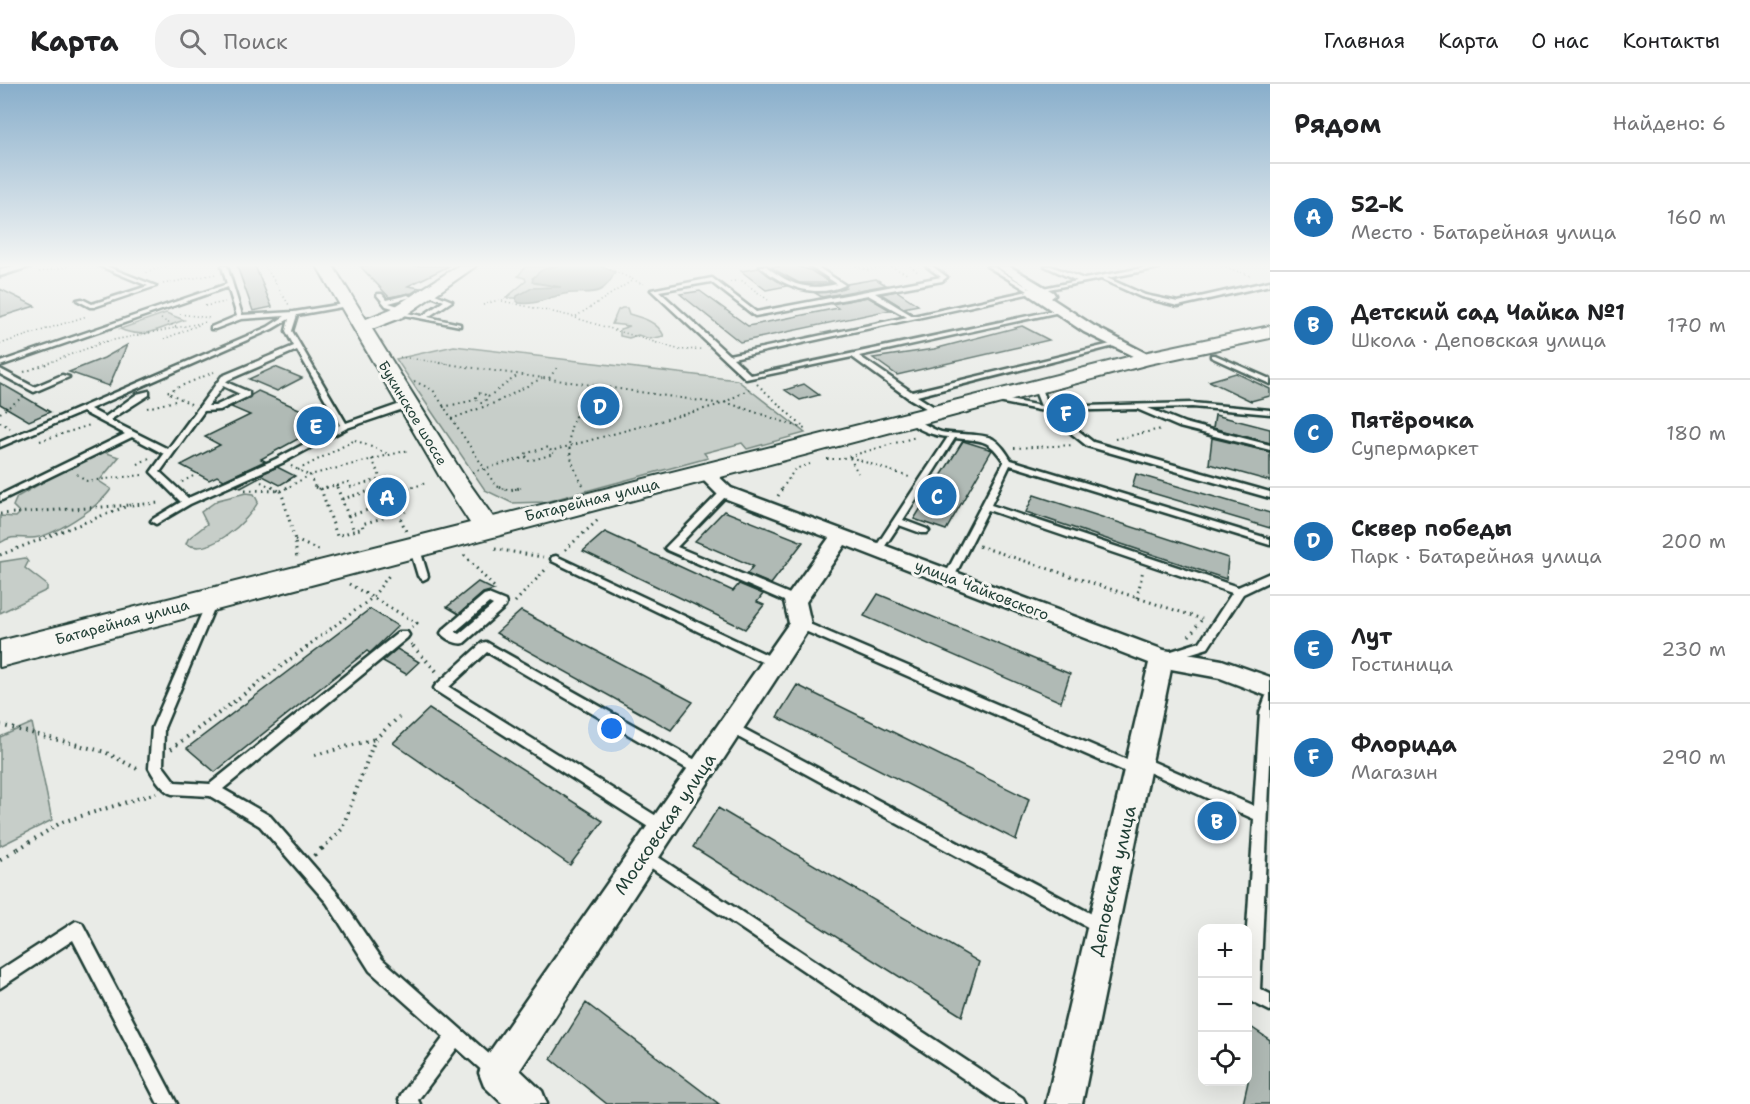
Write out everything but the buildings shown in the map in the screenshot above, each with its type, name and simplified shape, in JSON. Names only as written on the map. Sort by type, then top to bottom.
[{"type":"main road","name":"Букинское шоссе","points":[[353,314],[413,393],[452,477],[491,538]]},
{"type":"main road","points":[[362,327],[384,314]]},
{"type":"main road","name":"Батарейная улица","points":[[1185,350],[1200,339],[1270,321]]},
{"type":"main road","name":"Батарейная улица","points":[[0,654],[213,598],[409,537],[491,538],[704,472],[1148,358],[1218,345],[1270,332]]},
{"type":"street","points":[[1066,314],[1148,358]]},
{"type":"street","points":[[1075,314],[1100,328],[1115,341]]},
{"type":"street","name":"улица Чайковского","points":[[704,472],[724,492],[1162,658],[1222,669],[1270,687]]},
{"type":"street","name":"Московская улица","points":[[497,1073],[774,663],[798,613],[841,536]]},
{"type":"street","name":"Деповская улица","points":[[1064,1104],[1162,658]]},
{"type":"street","points":[[497,1073],[529,1104]]},
{"type":"lane","points":[[0,364],[146,314]]},
{"type":"lane","points":[[213,328],[240,317],[294,314]]},
{"type":"lane","points":[[294,314],[289,331],[344,426]]},
{"type":"lane","points":[[0,445],[270,328],[294,314]]},
{"type":"lane","points":[[415,314],[423,318],[458,325]]},
{"type":"lane","points":[[423,318],[430,314]]},
{"type":"lane","points":[[680,314],[729,357],[743,374],[755,376],[1049,314]]},
{"type":"lane","points":[[905,314],[913,318]]},
{"type":"lane","points":[[729,357],[933,314]]},
{"type":"lane","points":[[910,395],[1115,341]]},
{"type":"lane","points":[[187,502],[154,472],[225,378],[298,348]]},
{"type":"lane","points":[[853,355],[936,412]]},
{"type":"lane","points":[[1213,356],[1270,381]]},
{"type":"lane","points":[[0,371],[34,390],[65,377]]},
{"type":"lane","points":[[201,409],[218,408],[246,394],[221,383]]},
{"type":"lane","points":[[1037,386],[1046,409],[1090,444],[1270,495]]},
{"type":"lane","points":[[104,420],[120,412],[130,400],[146,393]]},
{"type":"lane","points":[[156,521],[187,502],[247,476],[413,393]]},
{"type":"lane","points":[[989,399],[1046,409],[1192,405],[1270,412]]},
{"type":"lane","points":[[1134,406],[1182,425],[1270,448]]},
{"type":"lane","points":[[84,409],[169,453]]},
{"type":"lane","points":[[910,419],[919,426],[953,436],[989,440],[1000,449],[1008,462],[1270,542]]},
{"type":"lane","points":[[0,498],[131,434]]},
{"type":"lane","points":[[878,550],[953,436]]},
{"type":"lane","points":[[949,577],[1008,462]]},
{"type":"lane","points":[[724,492],[670,548],[798,613],[1139,766],[1261,816]]},
{"type":"lane","points":[[986,506],[1239,591]]},
{"type":"lane","points":[[897,521],[924,531]]},
{"type":"lane","points":[[409,537],[423,576]]},
{"type":"lane","points":[[556,559],[774,663]]},
{"type":"lane","points":[[1162,658],[1204,645],[1239,591],[1270,577]]},
{"type":"lane","points":[[488,597],[501,604],[467,634],[460,640],[447,633],[488,597]]},
{"type":"lane","points":[[213,598],[158,728],[156,768],[172,788],[213,790],[266,821],[332,898],[376,965],[497,1073]]},
{"type":"lane","points":[[467,634],[701,770]]},
{"type":"lane","points":[[213,790],[403,635]]},
{"type":"lane","points":[[486,646],[440,688],[661,828]]},
{"type":"lane","points":[[1270,699],[1266,712],[1252,993],[1270,1003]]},
{"type":"lane","points":[[731,727],[1103,928]]},
{"type":"lane","points":[[643,854],[1017,1104]]},
{"type":"lane","points":[[0,980],[76,929],[168,1104]]},
{"type":"lane","points":[[411,1104],[408,1099],[455,1036]]},
{"type":"path","points":[[0,344],[94,314]]},
{"type":"path","points":[[560,314],[680,350],[704,349]]},
{"type":"path","points":[[575,317],[580,314]]},
{"type":"path","points":[[167,316],[160,319],[177,327]]},
{"type":"path","points":[[74,348],[220,319]]},
{"type":"path","points":[[164,339],[209,321]]},
{"type":"path","points":[[10,377],[106,341]]},
{"type":"path","points":[[392,357],[724,403],[805,429]]},
{"type":"path","points":[[187,364],[211,379]]},
{"type":"path","points":[[451,418],[497,402],[548,378],[557,368]]},
{"type":"path","points":[[201,409],[167,392],[215,371]]},
{"type":"path","points":[[443,407],[475,400],[484,402],[519,374]]},
{"type":"path","points":[[588,492],[576,475],[569,434],[577,408],[597,385]]},
{"type":"path","points":[[551,451],[724,403],[743,392],[759,388],[810,434]]},
{"type":"path","points":[[413,393],[433,390],[484,469],[501,489],[521,488]]},
{"type":"path","points":[[591,392],[600,393]]},
{"type":"path","points":[[475,400],[479,395],[488,397]]},
{"type":"path","points":[[0,412],[22,398]]},
{"type":"path","points":[[27,434],[39,441],[93,424],[118,440]]},
{"type":"path","points":[[1000,449],[1090,444],[1182,425]]},
{"type":"path","points":[[335,431],[389,455]]},
{"type":"path","points":[[298,470],[355,440]]},
{"type":"path","points":[[549,447],[551,451],[554,454],[529,461],[524,454],[549,447]]},
{"type":"path","points":[[216,490],[281,491],[310,475],[409,450]]},
{"type":"path","points":[[840,459],[870,450]]},
{"type":"path","points":[[138,464],[151,457]]},
{"type":"path","points":[[469,473],[527,457]]},
{"type":"path","points":[[849,457],[923,482]]},
{"type":"path","points":[[849,457],[858,473]]},
{"type":"path","points":[[372,459],[381,479]]},
{"type":"path","points":[[769,509],[795,470]]},
{"type":"path","points":[[193,476],[197,474]]},
{"type":"path","points":[[310,475],[315,488],[321,489],[349,482],[351,487],[388,477]]},
{"type":"path","points":[[87,481],[133,476]]},
{"type":"path","points":[[247,476],[281,491]]},
{"type":"path","points":[[397,492],[426,483]]},
{"type":"path","points":[[336,485],[354,531]]},
{"type":"path","points":[[342,499],[393,485],[400,500],[348,516]]},
{"type":"path","points":[[321,489],[337,536],[363,528],[362,524],[406,511]]},
{"type":"path","points":[[281,491],[295,540],[297,559]]},
{"type":"path","points":[[0,514],[187,502]]},
{"type":"path","points":[[0,555],[133,504]]},
{"type":"path","points":[[398,513],[409,537]]},
{"type":"path","points":[[511,605],[598,519]]},
{"type":"path","points":[[491,538],[556,559]]},
{"type":"path","points":[[295,540],[325,553]]},
{"type":"path","points":[[966,542],[1202,619]]},
{"type":"path","points":[[456,547],[496,589]]},
{"type":"path","points":[[1137,598],[1145,560]]},
{"type":"path","points":[[165,753],[372,598],[391,572]]},
{"type":"path","points":[[304,866],[342,829],[375,739],[399,717]]},
{"type":"path","points":[[0,725],[105,752],[172,788]]},
{"type":"path","points":[[315,755],[375,739]]},
{"type":"path","points":[[0,860],[62,822],[172,788]]},
{"type":"shaded area","points":[[164,314],[184,320],[145,333],[120,329]]},
{"type":"shaded area","points":[[616,314],[629,314],[654,324],[664,336],[650,339],[638,335],[629,338],[620,336],[620,329],[630,326],[612,324]]},
{"type":"shaded area","points":[[454,346],[737,380],[805,433],[747,449],[742,443],[704,453],[708,458],[545,502],[512,503],[485,490],[396,359]]},
{"type":"shaded area","points":[[104,452],[119,457],[99,481],[111,489],[97,504],[75,520],[51,533],[40,537],[12,538],[0,543],[0,516],[16,517],[20,513],[13,506],[17,497],[67,468]]},
{"type":"shaded area","points":[[246,493],[254,494],[258,502],[237,527],[206,546],[196,547],[186,544],[188,539],[207,524],[201,512],[218,500]]},
{"type":"shaded area","points":[[25,558],[28,562],[25,568],[47,585],[47,590],[0,613],[0,562]]},
{"type":"shaded area","points":[[32,723],[52,820],[0,846],[0,737]]},
{"type":"place","name":"Сквер победы","points":[[600,406]]},
{"type":"place","name":"Флорида","points":[[1066,413]]},
{"type":"place","name":"Лут","points":[[316,426]]},
{"type":"place","name":"Пятёрочка","points":[[937,496]]},
{"type":"place","name":"52-К","points":[[387,497]]},
{"type":"place","name":"Детский сад Чайка №1","points":[[1217,821]]}]
